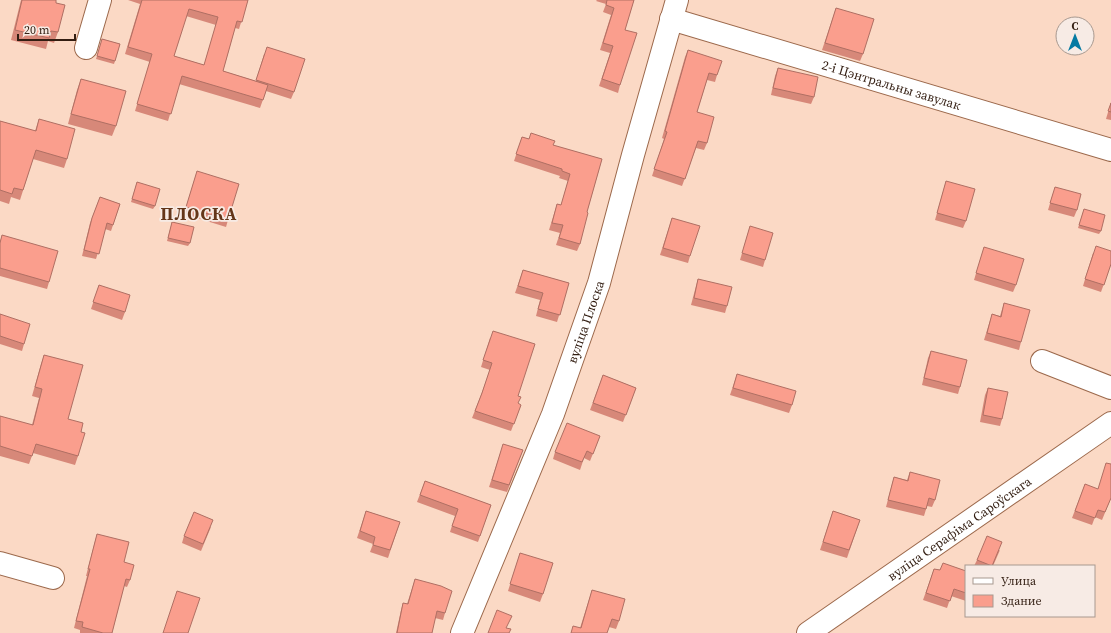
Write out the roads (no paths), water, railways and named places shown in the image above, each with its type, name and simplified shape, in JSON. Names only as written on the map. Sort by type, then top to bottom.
[{"type":"street","points":[[86,48],[100,0]]},
{"type":"street","name":"2-і Цэнтральны завулак","points":[[674,10],[1111,150]]},
{"type":"street","name":"вуліца Плоска","points":[[462,633],[554,414],[599,283],[674,10]]},
{"type":"street","points":[[1042,361],[1111,388]]},
{"type":"street","name":"вуліца Серафіма Сароўскага","points":[[808,633],[1111,424]]},
{"type":"street","points":[[0,563],[53,578]]},
{"type":"district","name":"ПЛОСКА","points":[[199,214]]}]
